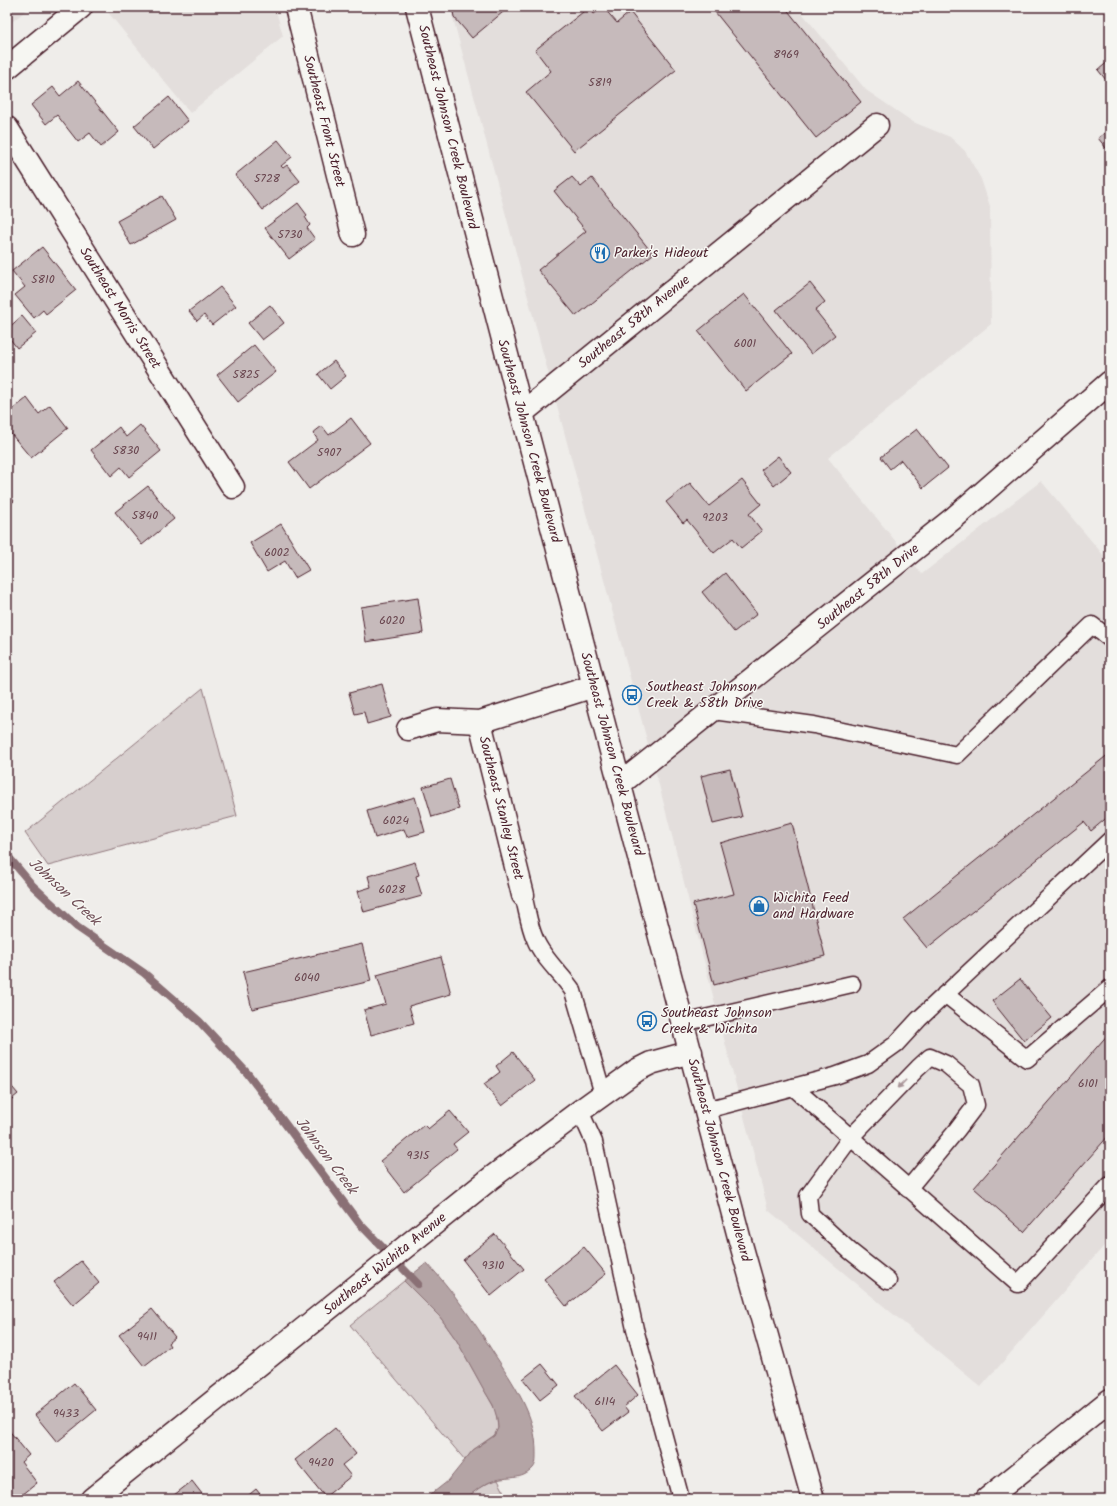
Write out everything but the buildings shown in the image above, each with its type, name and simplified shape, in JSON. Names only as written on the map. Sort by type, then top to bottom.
[{"type":"street","points":[[9,63],[81,7]]},
{"type":"street","name":"Southeast Front Street","points":[[296,7],[353,235]]},
{"type":"street","name":"Southeast Johnson Creek Boulevard","points":[[417,7],[683,1024],[742,1245],[813,1499]]},
{"type":"street","name":"Southeast 58th Avenue","points":[[522,413],[877,126]]},
{"type":"street","name":"Southeast Morris Street","points":[[7,128],[233,487]]},
{"type":"street","name":"Southeast 58th Drive","points":[[620,784],[955,517],[1110,382]]},
{"type":"street","points":[[408,729],[437,720],[480,722],[594,686]]},
{"type":"street","name":"Southeast Stanley Street","points":[[480,722],[523,895]]},
{"type":"street","name":"Southeast Wichita Avenue","points":[[92,1499],[491,1178],[625,1077],[644,1066],[691,1052]]},
{"type":"street","points":[[987,1499],[1110,1400]]},
{"type":"lane","points":[[712,711],[814,725],[957,755],[1092,625],[1110,639]]},
{"type":"lane","points":[[706,1110],[835,1076],[868,1064],[896,1044],[945,994],[1110,840]]},
{"type":"lane","points":[[523,895],[535,940],[546,958],[565,978],[574,991],[603,1094]]},
{"type":"lane","points":[[683,1024],[852,984]]},
{"type":"lane","points":[[945,994],[1027,1059],[1110,988]]},
{"type":"lane","points":[[888,1281],[850,1251],[810,1214],[808,1196],[851,1137],[930,1057],[946,1064],[971,1086],[976,1105],[908,1189]]},
{"type":"lane","points":[[793,1087],[1018,1284],[1110,1185]]},
{"type":"lane","points":[[580,1111],[594,1142],[635,1329],[681,1499]]},
{"type":"shaded area","points":[[7,7],[30,7],[7,26]]},
{"type":"shaded area","points":[[112,7],[275,7],[283,36],[190,113],[107,11]]},
{"type":"shaded area","points":[[450,7],[797,7],[866,90],[913,122],[950,137],[965,151],[981,179],[990,206],[991,324],[828,458],[922,574],[1041,481],[1110,563],[1110,1239],[981,1387],[768,1210],[659,785]]},
{"type":"shaded area","points":[[203,688],[237,816],[48,866],[25,833]]},
{"type":"shaded area","points":[[427,1263],[462,1306],[478,1329],[516,1388],[533,1426],[536,1454],[534,1467],[529,1472],[519,1477],[489,1482],[465,1499],[425,1499],[448,1481],[473,1450],[494,1436],[498,1428],[497,1418],[493,1405],[457,1341],[440,1317],[404,1281]]},
{"type":"shaded area","points":[[404,1281],[440,1317],[457,1341],[496,1411],[498,1428],[496,1434],[473,1450],[465,1460],[350,1325]]},
{"type":"shaded area","points":[[494,1480],[498,1480],[503,1490],[504,1499],[466,1499],[477,1489]]},
{"type":"waterway","name":"Johnson Creek","points":[[7,855],[33,886],[77,927],[144,973],[199,1021],[248,1074],[359,1223],[418,1284]]},
{"type":"place","name":"Parker's Hideout","points":[[600,253]]},
{"type":"place","name":"Southeast Johnson Creek & 58th Drive","points":[[632,695]]},
{"type":"place","name":"Wichita Feed and Hardware","points":[[759,906]]},
{"type":"place","name":"Southeast Johnson Creek & Wichita","points":[[647,1021]]}]
